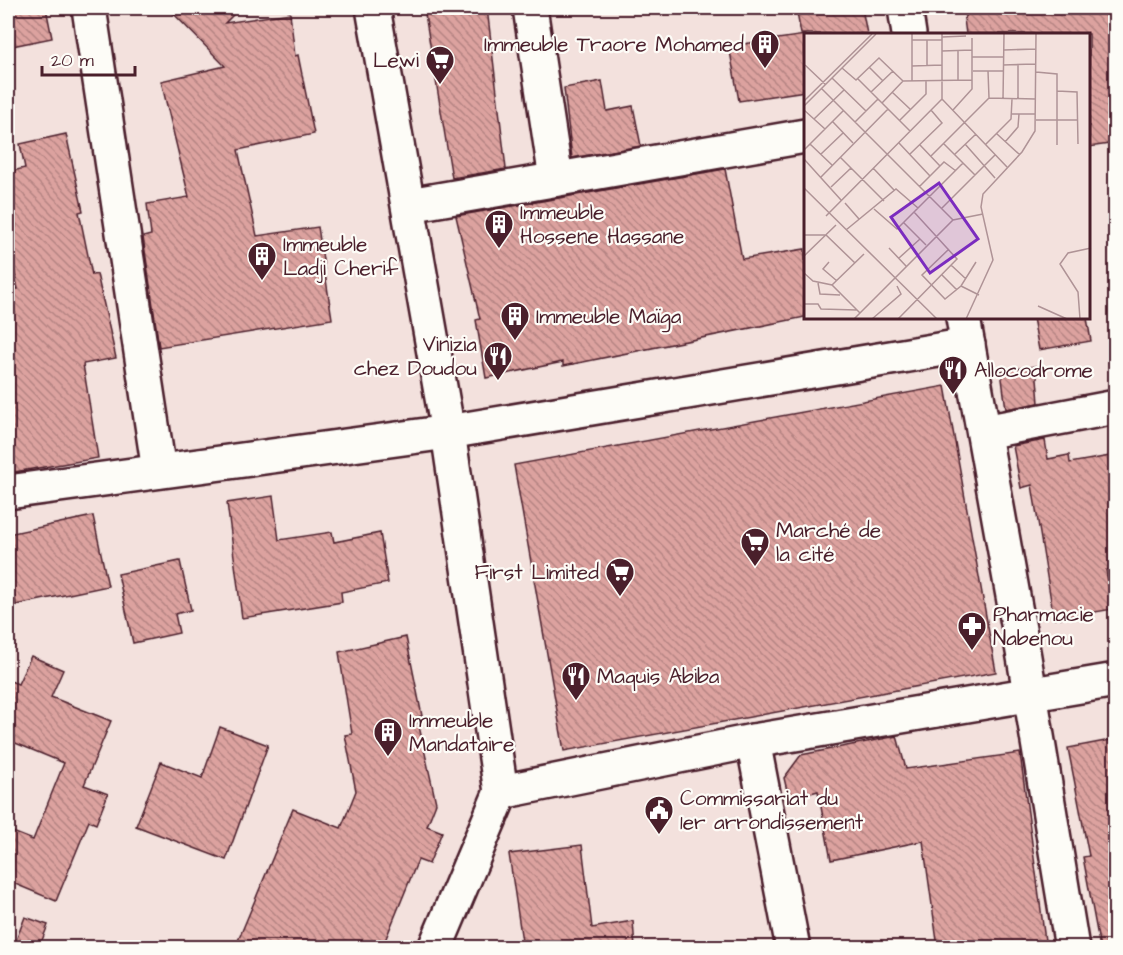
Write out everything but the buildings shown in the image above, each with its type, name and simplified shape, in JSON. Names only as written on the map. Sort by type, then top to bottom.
[{"type":"street","points":[[89,8],[159,471]]},
{"type":"street","points":[[373,8],[448,432],[501,792],[435,948]]},
{"type":"street","points":[[530,8],[555,179]]},
{"type":"street","points":[[905,8],[909,33]]},
{"type":"street","points":[[409,205],[804,136]]},
{"type":"street","points":[[8,492],[448,432],[965,331],[1072,948]]},
{"type":"street","points":[[984,432],[1116,407]]},
{"type":"street","points":[[501,792],[753,741],[1116,680]]},
{"type":"street","points":[[753,741],[793,948]]},
{"type":"place","name":"Immeuble Traore Mohamed","points":[[765,70]]},
{"type":"place","name":"Lewi","points":[[440,86]]},
{"type":"place","name":"Immeuble Hossene Hassane","points":[[499,250]]},
{"type":"place","name":"Immeuble Ladji Cherif","points":[[262,282]]},
{"type":"place","name":"Immeuble Maïga","points":[[515,342]]},
{"type":"place","name":"Vinizia chez Doudou","points":[[498,382]]},
{"type":"place","name":"Allocodrome","points":[[953,396]]},
{"type":"place","name":"Marché de la cité","points":[[755,568]]},
{"type":"place","name":"First Limited","points":[[620,598]]},
{"type":"place","name":"Pharmacie Nabenou","points":[[972,652]]},
{"type":"place","name":"Maquis Abiba","points":[[576,702]]},
{"type":"place","name":"Immeuble Mandataire","points":[[388,758]]},
{"type":"place","name":"Commissariat du 1er arrondissement","points":[[659,836]]}]
